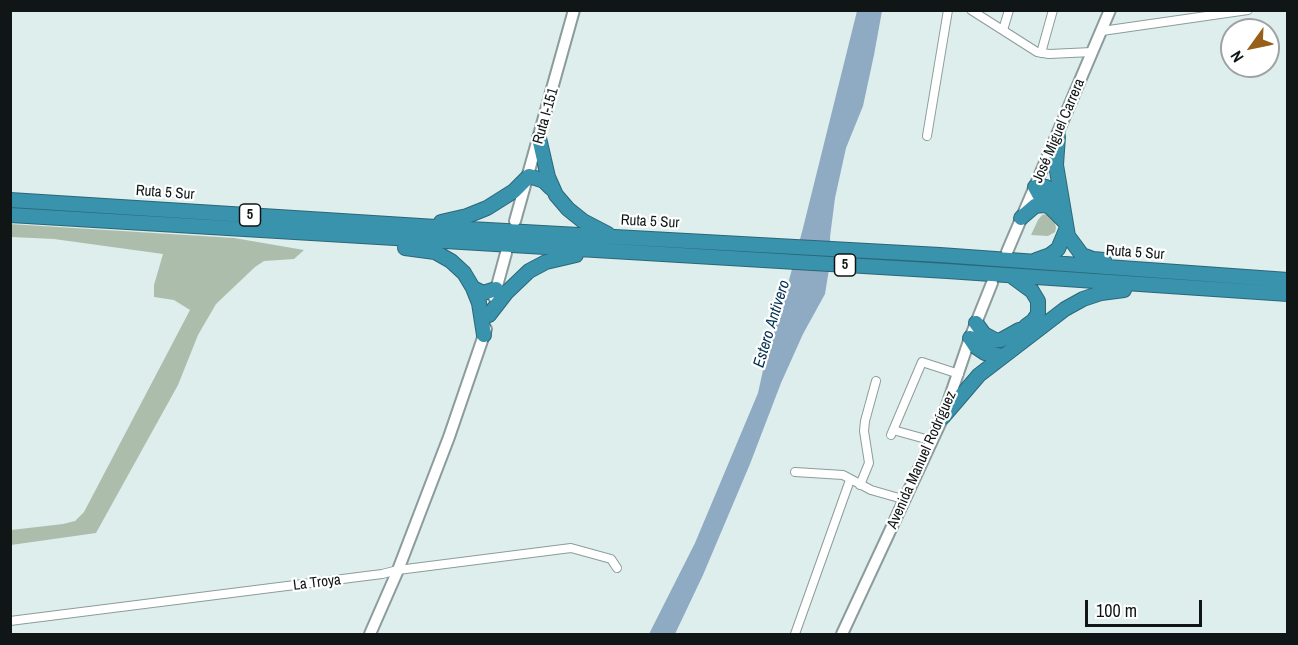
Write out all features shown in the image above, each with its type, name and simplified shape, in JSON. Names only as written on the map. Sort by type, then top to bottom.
[{"type":"highway","points":[[1058,136],[1057,205],[1074,247],[1086,257],[1149,264],[1206,275]]},
{"type":"highway","points":[[539,138],[551,188]]},
{"type":"highway","points":[[411,225],[447,221],[477,213],[505,198],[529,176],[544,181],[583,221],[621,238]]},
{"type":"highway","points":[[1035,187],[1041,198],[1057,205]]},
{"type":"highway","name":"Ruta 5 Sur","points":[[10,200],[621,238],[940,255],[1287,280]]},
{"type":"highway","points":[[1021,218],[1035,206],[1057,205]]},
{"type":"highway","name":"Ruta 5 Sur","points":[[10,215],[1287,294]]},
{"type":"highway","points":[[1026,262],[1046,257],[1054,252],[1060,245],[1065,225]]},
{"type":"highway","points":[[323,235],[356,242],[435,252],[458,267],[473,288],[479,303],[484,335]]},
{"type":"highway","points":[[489,315],[516,283],[537,267],[565,257],[610,251]]},
{"type":"highway","points":[[970,338],[997,340],[1023,328],[1036,317],[1039,309],[1038,301],[1032,291],[1011,276]]},
{"type":"highway","points":[[943,417],[972,381],[1065,309],[1083,299],[1101,293],[1168,287]]},
{"type":"highway","points":[[473,288],[483,293],[496,289]]},
{"type":"highway","points":[[976,323],[984,334],[997,340]]},
{"type":"highway","points":[[970,338],[976,347],[985,353],[1002,356]]},
{"type":"street","name":"Ruta I-151","points":[[515,221],[574,10]]},
{"type":"street","points":[[927,136],[948,10]]},
{"type":"street","points":[[971,10],[1041,53],[1092,52]]},
{"type":"street","points":[[1003,30],[1009,10]]},
{"type":"street","points":[[1041,53],[1053,10]]},
{"type":"street","name":"José Miguel Carrera","points":[[1007,252],[1110,10]]},
{"type":"street","points":[[1102,31],[1248,10]]},
{"type":"street","points":[[370,634],[398,570],[449,437],[484,335],[506,253]]},
{"type":"street","name":"Avenida Manuel Rodríguez","points":[[842,634],[933,441],[970,338],[993,283]]},
{"type":"street","points":[[933,441],[892,432],[922,362],[958,374]]},
{"type":"street","points":[[860,485],[869,463],[864,431],[876,381]]},
{"type":"street","points":[[795,472],[837,474],[860,485],[906,500]]},
{"type":"street","points":[[795,634],[850,480]]},
{"type":"street","name":"La Troya","points":[[10,621],[571,548],[611,559],[617,568]]},
{"type":"green space","points":[[1046,214],[1054,219],[1055,232],[1048,236],[1031,235],[1038,220]]},
{"type":"green space","points":[[10,224],[234,238],[304,250],[294,259],[264,261],[216,304],[198,335],[178,385],[96,533],[11,545],[11,530],[63,524],[75,521],[84,512],[190,310],[174,300],[154,297],[154,285],[163,254],[54,239],[11,237]]},
{"type":"water","points":[[857,11],[882,11],[863,106],[846,148],[835,198],[830,237],[831,257],[825,294],[803,334],[781,383],[750,464],[703,575],[675,634],[649,634],[695,543],[758,393],[767,352],[803,228]]},
{"type":"water label","name":"Estero Antivero","points":[[772,324]]}]
